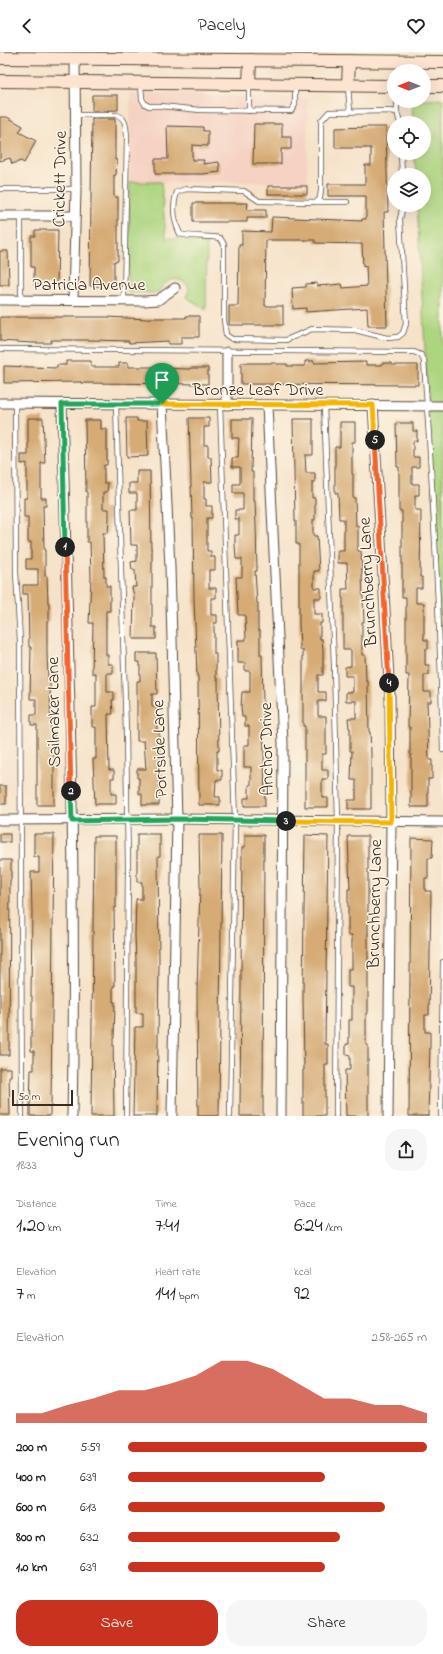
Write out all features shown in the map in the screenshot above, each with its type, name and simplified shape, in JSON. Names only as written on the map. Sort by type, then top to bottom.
[{"type":"main road","points":[[348,85],[349,57]]},
{"type":"main road","points":[[0,58],[250,60],[349,57],[443,62]]},
{"type":"main road","points":[[249,84],[250,60]]},
{"type":"main road","points":[[0,81],[387,86]]},
{"type":"main road","points":[[431,86],[443,86]]},
{"type":"street","name":"Crickett Drive","points":[[73,300],[76,189],[75,59]]},
{"type":"street","points":[[0,216],[75,216]]},
{"type":"street","name":"Patricia Avenue","points":[[0,300],[145,302],[158,300],[175,288]]},
{"type":"street","points":[[223,404],[227,352]]},
{"type":"street","name":"Bronze Leaf Drive","points":[[0,403],[443,406]]},
{"type":"street","name":"Sailmaker Lane","points":[[62,404],[72,821],[72,1116]]},
{"type":"street","name":"Portside Lane","points":[[162,404],[170,567],[177,819],[172,1116]]},
{"type":"street","name":"Anchor Drive","points":[[267,405],[283,735],[281,1116]]},
{"type":"street","name":"Brunchberry Lane","points":[[373,405],[390,696],[391,822],[388,1116]]},
{"type":"street","points":[[0,820],[72,821],[177,819],[443,822]]},
{"type":"lane","points":[[142,83],[142,99],[145,104],[149,106],[200,110],[249,111],[293,110],[295,105],[295,85]]},
{"type":"lane","points":[[249,84],[249,111]]},
{"type":"lane","points":[[348,85],[350,111]]},
{"type":"lane","points":[[397,108],[398,116]]},
{"type":"lane","points":[[317,202],[320,198],[321,190],[321,121],[328,112],[397,112]]},
{"type":"lane","points":[[76,115],[117,115],[123,118],[125,123],[127,136],[124,301]]},
{"type":"lane","points":[[0,189],[76,189]]},
{"type":"lane","points":[[347,202],[259,201],[244,191],[186,189],[177,192],[174,200],[175,216],[180,234],[212,236],[220,238],[224,244],[224,320],[226,335],[232,339],[286,340],[312,329],[355,330],[388,338],[398,337],[403,333],[406,324],[400,219],[402,212]]},
{"type":"lane","points":[[21,216],[21,300]]},
{"type":"lane","points":[[0,349],[417,353],[421,356],[424,361],[427,406],[441,670],[443,750]]},
{"type":"lane","points":[[14,403],[16,572],[20,641],[22,1116]]},
{"type":"lane","points":[[116,404],[119,538],[122,577],[127,820],[126,1116]]},
{"type":"lane","points":[[223,404],[235,820],[230,1116]]},
{"type":"lane","points":[[324,405],[334,665],[338,821],[336,1116]]},
{"type":"lane","points":[[441,1116],[443,962]]},
{"type":"shaded area","points":[[130,92],[308,99],[307,182],[130,182]]},
{"type":"green space","points":[[443,99],[443,673],[417,212],[431,212],[431,168],[415,168],[415,160],[431,160],[431,116],[413,116],[412,108],[431,108],[431,100]]},
{"type":"green space","points":[[130,182],[161,182],[166,238],[207,241],[206,310],[186,297],[189,290],[188,285],[175,279],[165,284],[158,293],[128,292]]},
{"type":"building","points":[[92,95],[118,95],[118,110],[92,111]]},
{"type":"building","points":[[0,117],[7,117],[23,126],[19,132],[36,141],[24,163],[21,161],[12,164],[10,158],[0,161]]},
{"type":"building","points":[[92,119],[115,119],[115,160],[117,160],[116,175],[114,175],[114,197],[118,197],[118,261],[114,261],[114,286],[90,286]]},
{"type":"building","points":[[254,124],[282,124],[282,137],[291,137],[291,149],[281,149],[281,164],[253,164]]},
{"type":"building","points":[[167,126],[203,127],[203,131],[208,131],[208,146],[192,145],[192,160],[204,160],[203,164],[219,162],[220,172],[203,174],[155,174],[155,159],[168,159]]},
{"type":"building","points":[[386,127],[387,212],[384,212],[387,326],[368,326],[367,308],[306,312],[306,308],[293,309],[292,288],[306,287],[306,284],[317,283],[317,286],[342,284],[343,288],[367,286],[366,266],[363,267],[362,244],[315,243],[315,240],[266,240],[265,306],[283,306],[283,325],[229,325],[229,306],[238,306],[239,245],[242,245],[242,231],[271,232],[272,217],[362,221],[362,219],[366,219],[366,196],[328,196],[328,184],[365,184],[365,165],[371,165],[371,148],[335,148],[335,128]]},
{"type":"building","points":[[268,186],[307,186],[307,194],[268,194]]},
{"type":"building","points":[[193,203],[248,203],[247,210],[266,210],[266,218],[247,218],[247,222],[193,222]]},
{"type":"building","points":[[35,230],[58,230],[57,285],[34,285],[34,267],[31,267],[31,236],[35,236]]},
{"type":"building","points":[[0,251],[8,251],[9,285],[0,285]]},
{"type":"building","points":[[186,316],[199,316],[199,337],[181,337],[181,344],[168,344],[168,341],[129,343],[129,341],[51,340],[51,343],[33,343],[0,341],[0,317],[107,317],[148,319],[186,318]]},
{"type":"building","points":[[66,361],[91,361],[91,367],[119,367],[119,363],[128,363],[128,367],[190,369],[208,368],[208,384],[81,382],[4,383],[4,366],[57,368],[57,365],[66,365]]},
{"type":"building","points":[[305,361],[314,361],[314,363],[366,362],[366,365],[382,365],[382,363],[392,363],[392,365],[418,365],[418,385],[241,384],[241,363],[276,363],[287,364],[287,366],[305,366]]},
{"type":"building","points":[[28,418],[43,418],[45,463],[41,463],[41,498],[46,498],[46,506],[43,506],[44,550],[45,576],[47,576],[49,603],[49,621],[47,621],[47,653],[48,680],[50,680],[51,732],[54,732],[54,805],[37,805],[37,725],[31,725],[31,715],[36,715],[36,699],[30,699],[31,647],[29,647],[28,594],[23,594],[23,585],[38,585],[38,569],[26,569],[26,559],[31,559],[31,542],[28,542],[28,517],[24,517],[24,498],[27,498],[27,463],[21,464],[21,455],[28,455]]},
{"type":"building","points":[[126,418],[137,418],[137,421],[147,421],[148,456],[127,457]]},
{"type":"building","points":[[189,418],[209,418],[209,427],[204,427],[204,445],[208,445],[208,457],[211,457],[212,482],[204,482],[204,499],[206,499],[206,506],[212,506],[212,518],[207,518],[207,551],[211,551],[211,557],[215,557],[215,570],[209,570],[209,588],[216,588],[216,598],[211,598],[211,615],[217,615],[217,623],[214,623],[214,654],[216,654],[216,679],[218,679],[219,751],[217,751],[217,770],[222,770],[222,780],[216,780],[215,797],[220,797],[220,805],[199,805],[198,676],[194,598],[193,518]]},
{"type":"building","points":[[232,419],[252,419],[251,472],[253,472],[253,501],[255,501],[257,571],[255,571],[258,603],[258,630],[260,630],[260,655],[262,655],[265,806],[244,806],[244,798],[249,798],[251,767],[244,767],[244,745],[249,745],[249,726],[245,726],[245,717],[242,717],[241,707],[242,692],[250,692],[250,671],[245,671],[245,663],[238,663],[238,640],[246,640],[245,615],[238,615],[236,577],[242,577],[242,559],[236,559],[235,535],[239,535],[239,519],[235,519],[235,510],[243,510],[243,493],[233,493],[233,484],[240,484],[240,467],[232,467],[232,458],[238,458],[239,438],[232,438]]},
{"type":"building","points":[[293,419],[313,419],[313,455],[305,455],[306,473],[315,473],[315,482],[312,482],[312,498],[315,498],[313,536],[317,536],[319,571],[314,571],[314,588],[321,588],[321,598],[314,598],[314,614],[322,614],[322,623],[320,623],[320,639],[322,639],[323,650],[323,675],[318,675],[318,692],[326,692],[326,701],[318,701],[318,716],[326,716],[326,754],[322,754],[322,770],[328,770],[328,779],[322,779],[322,798],[328,798],[328,807],[305,807],[303,650],[300,650],[299,544],[296,544]]},
{"type":"building","points":[[85,420],[101,420],[101,429],[107,429],[107,465],[104,465],[104,483],[108,483],[107,492],[103,492],[103,509],[109,509],[109,519],[108,533],[103,533],[104,577],[106,577],[106,586],[110,586],[110,611],[106,611],[106,655],[108,655],[108,664],[113,664],[113,673],[107,673],[107,692],[114,692],[114,700],[112,700],[113,714],[108,714],[109,770],[114,770],[114,778],[111,778],[111,794],[116,794],[116,804],[95,804],[93,759],[96,759],[96,727],[92,727],[92,707],[96,707],[96,673],[92,673],[93,623],[89,623],[91,577],[90,542],[87,542]]},
{"type":"building","points":[[340,422],[355,422],[355,442],[352,442],[352,474],[356,526],[358,526],[358,551],[361,551],[364,622],[362,622],[362,655],[365,655],[366,681],[368,681],[371,753],[371,809],[348,809],[348,800],[356,800],[356,780],[351,780],[352,751],[350,751],[350,728],[348,718],[356,718],[356,701],[346,701],[346,692],[353,692],[353,676],[345,676],[345,667],[351,666],[351,650],[343,650],[342,589],[348,589],[347,563],[338,563],[338,551],[344,551],[344,519],[339,519],[338,493],[335,493],[335,447],[340,447]]},
{"type":"building","points":[[396,423],[413,423],[413,431],[417,431],[417,441],[413,441],[413,457],[419,457],[419,467],[412,467],[412,484],[419,484],[419,495],[415,495],[415,510],[421,510],[420,577],[422,577],[422,588],[416,588],[416,603],[424,603],[424,640],[428,640],[428,649],[425,649],[425,665],[429,665],[429,675],[424,675],[424,692],[431,692],[431,702],[427,702],[429,760],[432,760],[432,779],[428,779],[428,807],[411,807],[410,727],[408,727],[409,675],[406,675],[406,597],[402,597],[402,511],[399,511],[399,467],[397,467]]},
{"type":"building","points":[[137,471],[150,471],[152,627],[156,627],[156,639],[133,639],[134,596],[132,587],[136,587],[135,570],[132,570],[131,562],[137,561],[137,545],[131,545],[130,510],[137,510],[137,493],[129,493],[129,483],[137,483]]},
{"type":"building","points":[[136,653],[156,653],[157,694],[152,694],[152,707],[156,707],[157,731],[159,731],[159,805],[142,805],[142,794],[139,794],[139,778],[137,778],[137,769],[146,769],[144,741],[137,741],[137,681],[140,681],[140,662],[136,662]]},
{"type":"building","points":[[0,786],[6,786],[6,804],[0,804]]},
{"type":"building","points":[[0,834],[10,834],[10,842],[0,842]]},
{"type":"building","points":[[34,834],[54,834],[50,1116],[30,1116],[31,1070],[34,1070],[34,1051],[31,1051],[31,872],[39,872],[39,857],[34,857]]},
{"type":"building","points":[[137,834],[160,834],[160,856],[158,856],[159,961],[157,1116],[133,1116],[135,1027],[143,1027],[143,1013],[136,1013],[136,899],[142,899],[142,882],[137,882]]},
{"type":"building","points":[[199,835],[222,835],[219,1116],[198,1116],[197,992],[200,887]]},
{"type":"building","points":[[245,835],[264,835],[263,1116],[240,1116],[242,847],[245,847]]},
{"type":"building","points":[[305,835],[328,836],[325,1044],[328,1044],[328,1065],[325,1065],[325,1116],[303,1116]]},
{"type":"building","points":[[94,836],[116,836],[116,908],[114,908],[115,986],[113,986],[113,1002],[115,1002],[113,1038],[114,1116],[91,1116]]},
{"type":"building","points":[[348,836],[368,836],[368,1013],[366,1013],[366,1045],[368,1045],[368,1116],[346,1116],[345,1070],[350,1070],[350,1055],[346,1054],[346,1044],[349,1044],[349,1020],[352,1020],[352,987],[348,987],[348,969],[352,969],[352,935],[348,935],[348,889],[350,889]]},
{"type":"building","points":[[411,838],[433,839],[432,858],[428,858],[428,878],[425,878],[425,891],[431,891],[429,1015],[425,1015],[425,1032],[430,1032],[428,1116],[409,1116]]},
{"type":"building","points":[[0,860],[11,860],[9,1055],[0,1055]]},
{"type":"building","points":[[0,1068],[11,1068],[11,1076],[9,1076],[10,1115],[0,1115]]},
{"type":"route","points":[[62,404],[162,404],[373,405],[390,696],[391,822],[177,819],[72,821],[62,404]]}]
